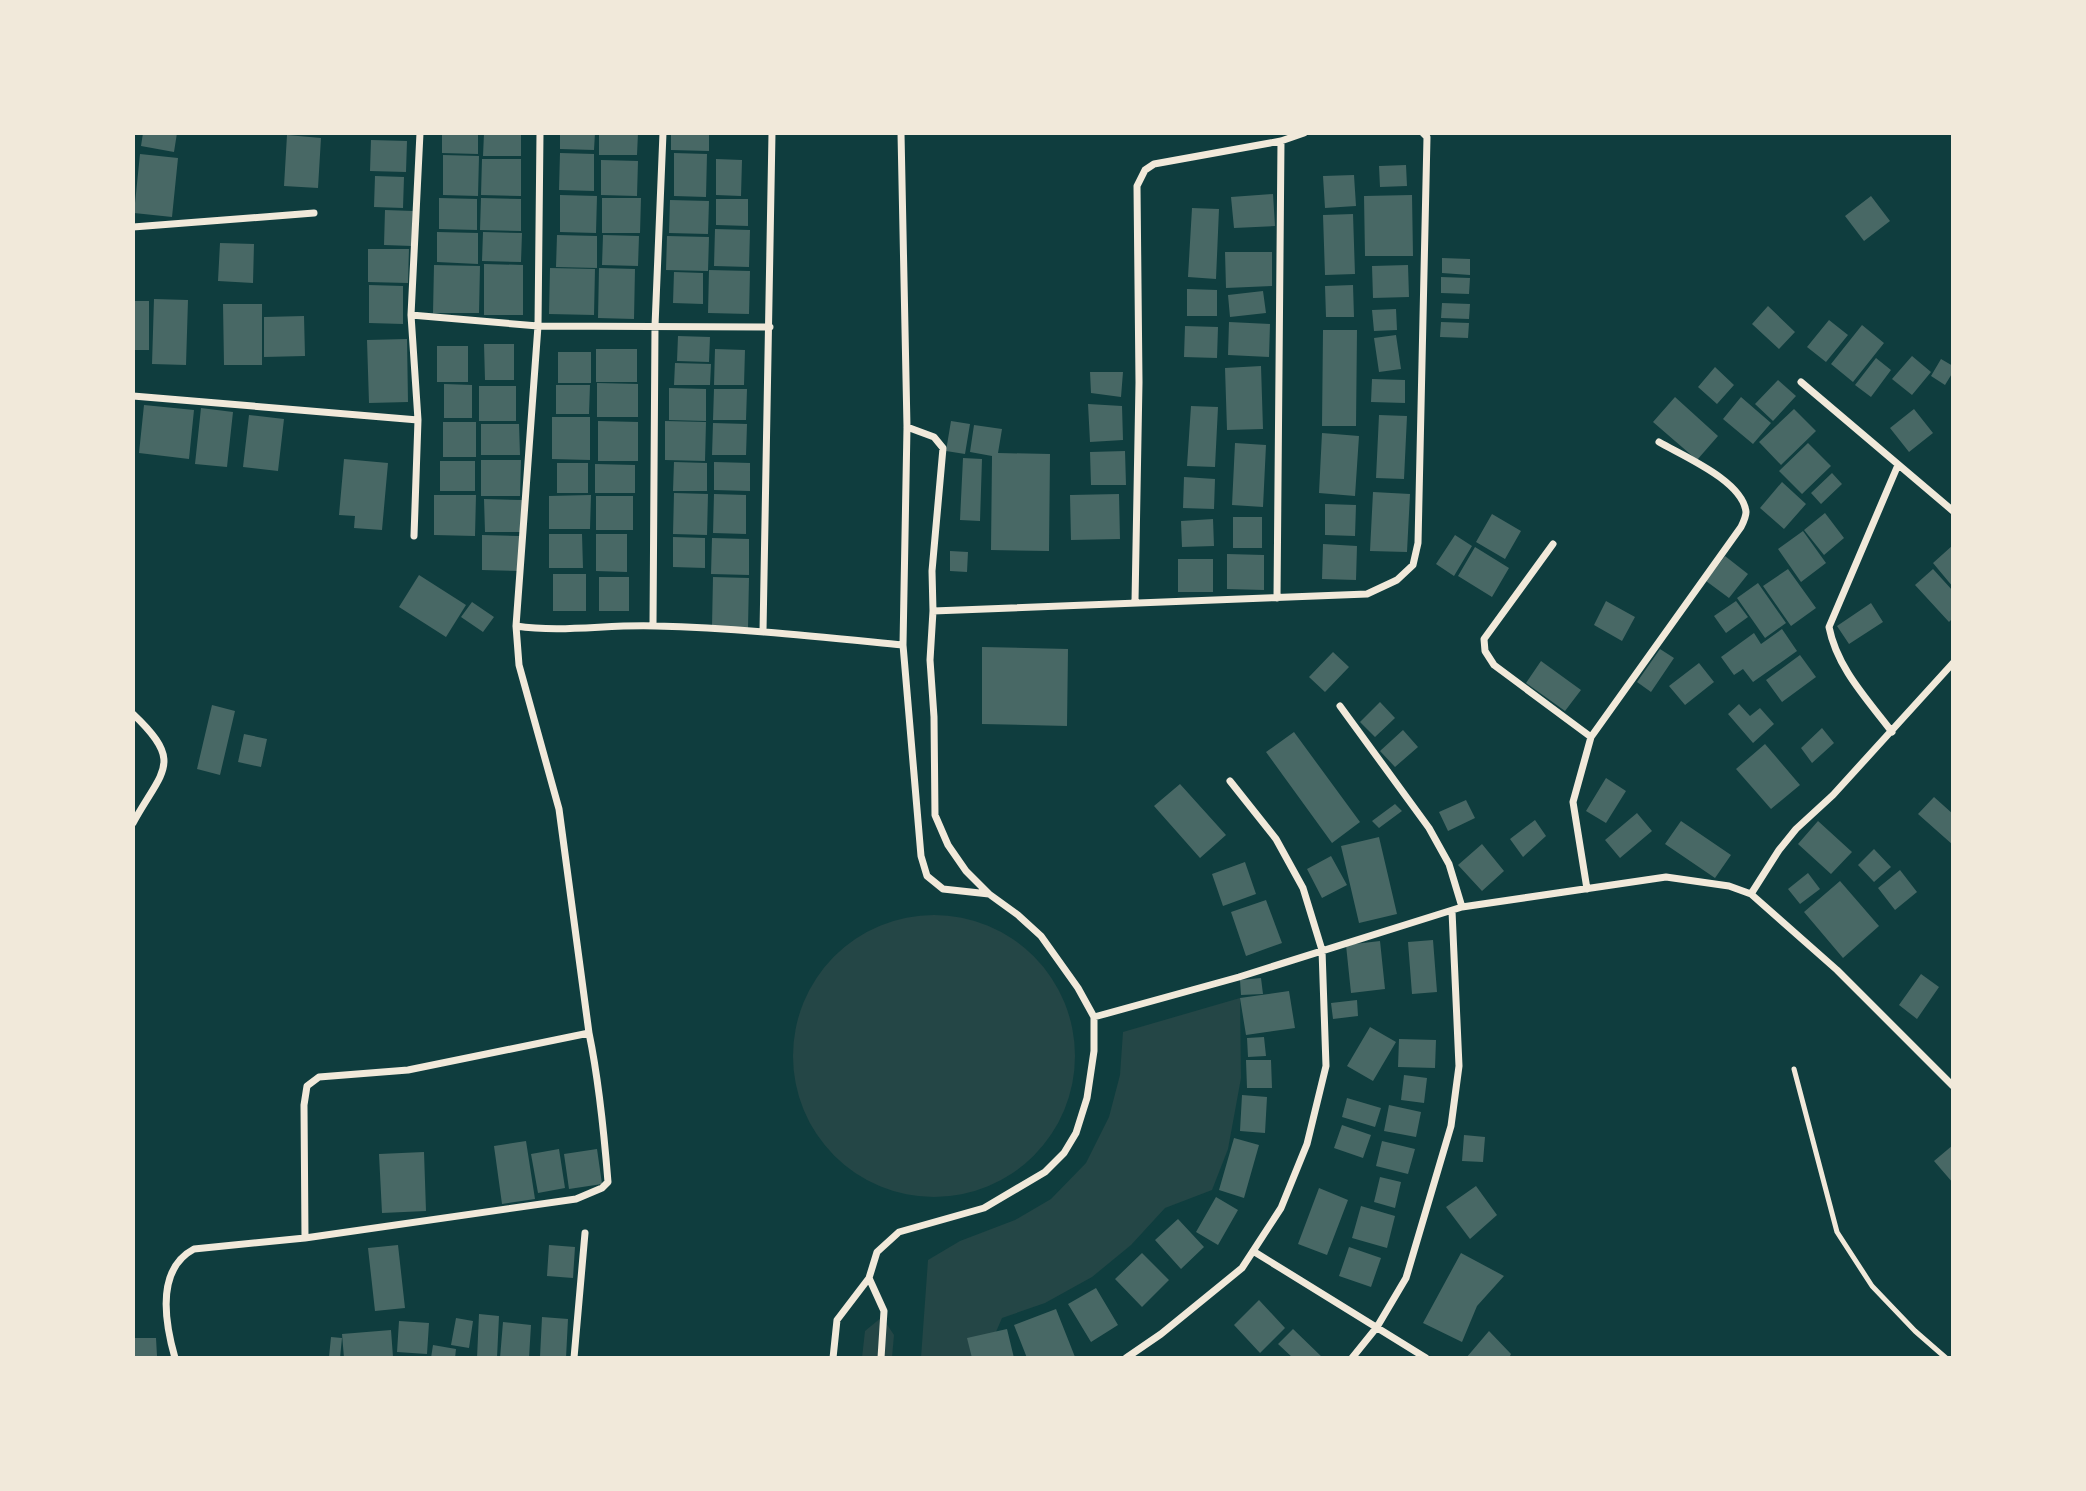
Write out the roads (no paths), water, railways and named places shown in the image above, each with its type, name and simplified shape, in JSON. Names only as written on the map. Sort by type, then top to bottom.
[{"type":"street","points":[[414,536],[418,420],[411,315],[421,133]]},
{"type":"street","points":[[175,1358],[165,1304],[176,1263],[194,1249],[305,1238],[576,1199],[602,1188],[608,1182],[595,1061],[559,809],[519,665],[516,626],[538,326],[540,133]]},
{"type":"street","points":[[653,626],[655,326],[663,133]]},
{"type":"street","points":[[763,632],[772,133]]},
{"type":"street","points":[[901,133],[907,427],[903,645],[921,856],[928,876],[943,888],[989,894]]},
{"type":"street","points":[[1135,601],[1139,382],[1137,186],[1145,170],[1154,164],[1281,141],[1304,133]]},
{"type":"street","points":[[933,611],[1367,594],[1396,579],[1413,565],[1418,530],[1427,137],[1423,133]]},
{"type":"street","points":[[1277,598],[1281,141]]},
{"type":"street","points":[[133,227],[314,213]]},
{"type":"street","points":[[411,315],[538,326],[770,327]]},
{"type":"street","points":[[1801,382],[1953,511]]},
{"type":"street","points":[[133,396],[418,420]]},
{"type":"street","points":[[833,1358],[837,1320],[869,1278],[877,1252],[899,1232],[984,1208],[1045,1172],[1064,1153],[1076,1133],[1087,1098],[1094,1051],[1094,1017],[1079,988],[1041,936],[989,894],[966,871],[948,845],[935,815],[934,717],[930,660],[932,571],[943,448],[934,437],[907,427]]},
{"type":"street","points":[[1587,889],[1573,802],[1591,737],[1741,527],[1746,513],[1742,499],[1731,484],[1658,442]]},
{"type":"street","points":[[1892,732],[1844,668],[1833,647],[1829,627],[1898,465]]},
{"type":"street","points":[[1553,544],[1484,639],[1485,651],[1494,665],[1591,737]]},
{"type":"street","points":[[516,626],[559,630],[653,626],[763,632],[903,645]]},
{"type":"street","points":[[1751,894],[1796,829],[1833,795],[1953,663]]},
{"type":"street","points":[[1340,706],[1429,828],[1449,864],[1462,907]]},
{"type":"street","points":[[133,714],[153,733],[164,751],[165,770],[133,823]]},
{"type":"street","points":[[1126,1358],[1161,1334],[1242,1268],[1281,1208],[1307,1144],[1326,1066],[1322,950],[1303,888],[1276,839],[1230,781]]},
{"type":"street","points":[[1094,1017],[1240,977],[1462,907],[1666,877],[1729,886],[1751,894],[1837,970],[1953,1086]]},
{"type":"street","points":[[1352,1358],[1377,1327],[1406,1278],[1451,1126],[1459,1066],[1452,911]]},
{"type":"street","points":[[305,1238],[304,1105],[307,1086],[319,1077],[408,1070],[589,1032]]},
{"type":"street","points":[[574,1358],[585,1233]]},
{"type":"street","points":[[1253,1251],[1426,1358]]},
{"type":"street","points":[[869,1278],[884,1311],[881,1358]]},
{"type":"lane","points":[[1794,1069],[1837,1232],[1872,1286],[1915,1331],[1946,1358]]}]
